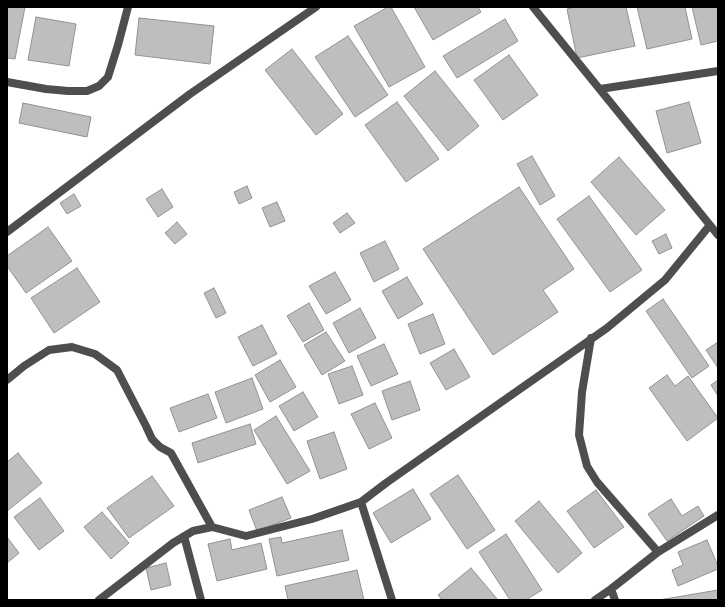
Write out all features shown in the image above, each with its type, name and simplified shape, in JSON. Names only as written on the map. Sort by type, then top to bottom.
[{"type":"street","points":[[7,82],[46,89],[68,91],[86,91],[99,86],[108,77],[128,7]]},
{"type":"street","points":[[7,232],[190,94],[316,7]]},
{"type":"street","points":[[533,7],[718,235]]},
{"type":"street","points":[[600,89],[718,71]]},
{"type":"street","points":[[100,600],[173,543],[193,531],[212,527],[246,536],[312,519],[361,502],[392,478],[607,328],[665,280],[710,225]]},
{"type":"street","points":[[591,338],[582,392],[579,435],[587,466],[597,482],[658,552]]},
{"type":"street","points":[[7,380],[24,366],[49,350],[72,347],[95,354],[117,370],[152,439],[160,447],[171,453],[212,527]]},
{"type":"street","points":[[361,502],[392,600]]},
{"type":"street","points":[[595,600],[658,552],[718,515]]},
{"type":"street","points":[[184,536],[201,600]]},
{"type":"street","points":[[611,589],[615,600]]},
{"type":"building","points":[[7,7],[25,7],[15,59],[7,58]]},
{"type":"building","points":[[388,7],[391,7],[425,67],[389,87],[354,26]]},
{"type":"building","points":[[414,7],[478,7],[481,12],[433,40]]},
{"type":"building","points":[[575,7],[626,7],[635,46],[577,58],[567,9]]},
{"type":"building","points":[[637,7],[685,7],[692,39],[647,49]]},
{"type":"building","points":[[692,7],[718,7],[718,41],[701,45]]},
{"type":"building","points":[[36,17],[76,24],[69,66],[28,60]]},
{"type":"building","points":[[139,18],[214,26],[210,64],[135,55]]},
{"type":"building","points":[[505,19],[518,41],[457,78],[443,56]]},
{"type":"building","points":[[348,36],[388,95],[355,117],[315,57]]},
{"type":"building","points":[[292,49],[343,114],[316,135],[265,70]]},
{"type":"building","points":[[509,55],[538,95],[503,120],[474,80]]},
{"type":"building","points":[[435,71],[479,126],[448,151],[404,96]]},
{"type":"building","points":[[397,102],[439,159],[406,182],[365,125]]},
{"type":"building","points":[[689,102],[701,143],[667,153],[656,111]]},
{"type":"building","points":[[23,103],[91,117],[87,137],[19,123]]},
{"type":"building","points":[[532,156],[555,196],[540,205],[517,164]]},
{"type":"building","points":[[619,157],[665,210],[636,235],[591,182]]},
{"type":"building","points":[[247,186],[252,198],[239,204],[234,192]]},
{"type":"building","points":[[519,187],[574,269],[543,290],[558,312],[493,355],[423,249]]},
{"type":"building","points":[[162,189],[173,207],[158,217],[146,199]]},
{"type":"building","points":[[74,194],[81,206],[67,214],[60,203]]},
{"type":"building","points":[[589,196],[642,270],[610,292],[557,219]]},
{"type":"building","points":[[277,202],[285,221],[270,227],[262,208]]},
{"type":"building","points":[[347,213],[355,223],[340,233],[333,223]]},
{"type":"building","points":[[177,222],[187,234],[175,244],[165,233]]},
{"type":"building","points":[[48,227],[72,261],[26,293],[7,266],[7,256]]},
{"type":"building","points":[[666,234],[672,248],[659,254],[652,241]]},
{"type":"building","points":[[385,241],[399,269],[374,282],[360,253]]},
{"type":"building","points":[[77,268],[100,302],[54,333],[31,298]]},
{"type":"building","points":[[335,272],[351,300],[326,314],[309,286]]},
{"type":"building","points":[[407,277],[423,304],[398,319],[382,291]]},
{"type":"building","points":[[214,288],[226,313],[216,318],[204,293]]},
{"type":"building","points":[[663,299],[709,366],[692,378],[646,311]]},
{"type":"building","points":[[309,303],[324,330],[303,342],[287,316]]},
{"type":"building","points":[[360,308],[376,338],[349,353],[333,323]]},
{"type":"building","points":[[433,314],[445,344],[420,354],[408,324]]},
{"type":"building","points":[[262,325],[277,354],[253,366],[238,337]]},
{"type":"building","points":[[326,332],[345,361],[322,375],[304,345]]},
{"type":"building","points":[[718,342],[718,368],[706,350]]},
{"type":"building","points":[[384,344],[398,374],[371,386],[357,356]]},
{"type":"building","points":[[454,349],[470,377],[446,390],[430,363]]},
{"type":"building","points":[[280,360],[296,387],[270,402],[255,375]]},
{"type":"building","points":[[352,366],[363,395],[339,404],[328,374]]},
{"type":"building","points":[[667,375],[675,386],[688,376],[718,418],[687,441],[649,388]]},
{"type":"building","points":[[252,378],[263,409],[226,423],[215,392]]},
{"type":"building","points":[[718,380],[718,396],[711,385]]},
{"type":"building","points":[[410,381],[420,410],[392,420],[382,391]]},
{"type":"building","points":[[303,392],[318,417],[294,431],[279,406]]},
{"type":"building","points":[[208,394],[217,418],[179,432],[170,408]]},
{"type":"building","points":[[375,403],[392,438],[369,449],[351,414]]},
{"type":"building","points":[[276,416],[310,471],[287,484],[254,430]]},
{"type":"building","points":[[250,424],[256,444],[198,463],[192,443]]},
{"type":"building","points":[[334,432],[347,469],[320,479],[307,441]]},
{"type":"building","points":[[18,453],[42,483],[7,511],[7,462]]},
{"type":"building","points":[[458,475],[495,530],[467,549],[430,494]]},
{"type":"building","points":[[152,476],[174,506],[129,538],[107,508]]},
{"type":"building","points":[[413,489],[431,519],[391,543],[373,513]]},
{"type":"building","points":[[596,490],[624,527],[594,548],[567,511]]},
{"type":"building","points":[[282,497],[291,518],[257,531],[249,510]]},
{"type":"building","points":[[40,498],[64,531],[39,550],[14,517]]},
{"type":"building","points":[[671,499],[682,516],[698,506],[704,516],[667,541],[648,514]]},
{"type":"building","points":[[539,501],[582,553],[558,573],[515,521]]},
{"type":"building","points":[[102,512],[129,543],[111,559],[84,527]]},
{"type":"building","points":[[342,530],[349,560],[277,576],[269,539],[281,537],[282,543]]},
{"type":"building","points":[[506,534],[542,590],[526,600],[510,600],[479,552]]},
{"type":"building","points":[[7,537],[19,553],[7,563]]},
{"type":"building","points":[[230,539],[232,550],[261,543],[267,569],[217,581],[208,544]]},
{"type":"building","points":[[707,540],[718,569],[678,586],[672,570],[683,565],[678,552]]},
{"type":"building","points":[[166,563],[171,585],[151,590],[146,568]]},
{"type":"building","points":[[471,568],[498,600],[442,600],[438,595]]},
{"type":"building","points":[[357,570],[364,600],[288,600],[285,586]]},
{"type":"building","points":[[718,590],[718,600],[659,600]]}]
